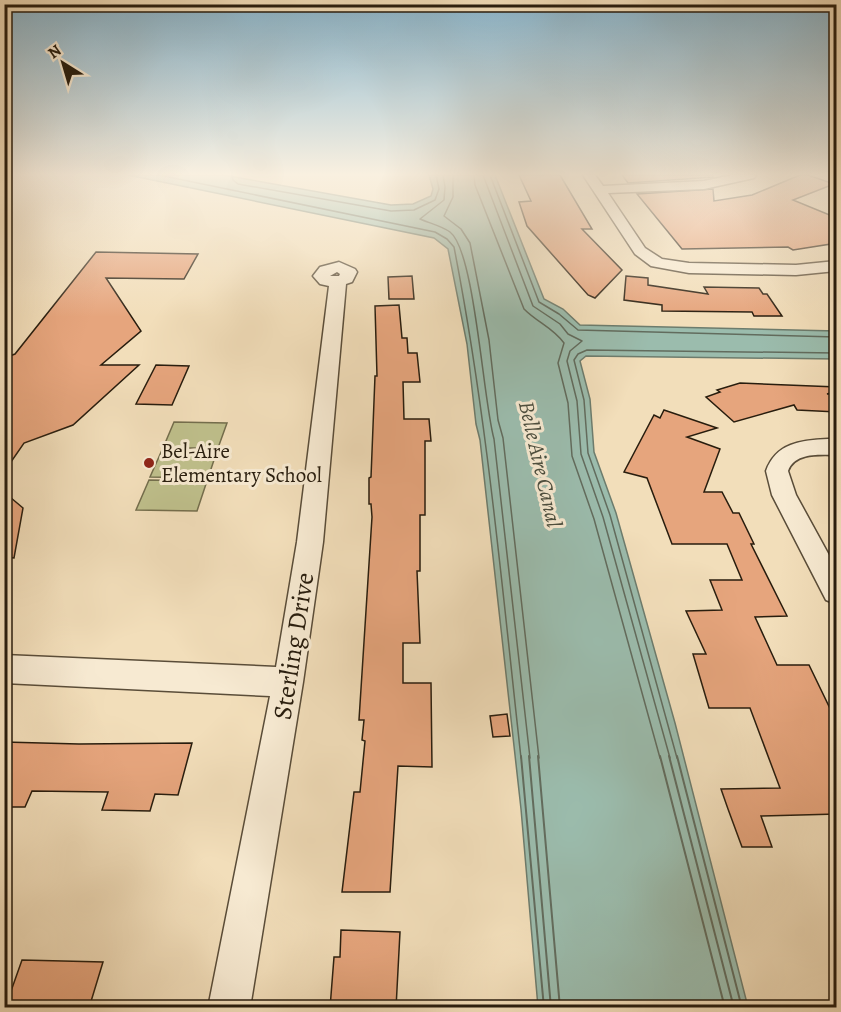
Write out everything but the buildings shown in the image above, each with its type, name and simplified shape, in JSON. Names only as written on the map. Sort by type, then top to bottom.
[{"type":"street","points":[[621,222],[640,251],[654,261],[681,268],[796,270],[837,266]]},
{"type":"street","name":"Sterling Drive","points":[[229,1008],[288,682],[310,542],[338,282]]},
{"type":"street","points":[[837,447],[801,449],[783,458],[777,471],[781,487],[837,592]]},
{"type":"street","points":[[4,669],[288,682]]},
{"type":"green space","points":[[174,422],[227,423],[218,448],[163,448]]},
{"type":"green space","points":[[162,450],[217,451],[208,478],[150,477]]},
{"type":"green space","points":[[149,480],[207,481],[197,511],[136,510]]},
{"type":"water","name":"Belle Aire Canal","points":[[357,222],[514,222],[544,299],[563,309],[580,325],[836,331],[836,359],[586,356],[580,361],[590,399],[594,452],[616,513],[675,723],[748,1007],[538,1007],[521,809],[480,440],[476,424],[467,344],[448,249],[434,238]]},
{"type":"place","name":"Bel-Aire Elementary School","points":[[149,463]]}]
